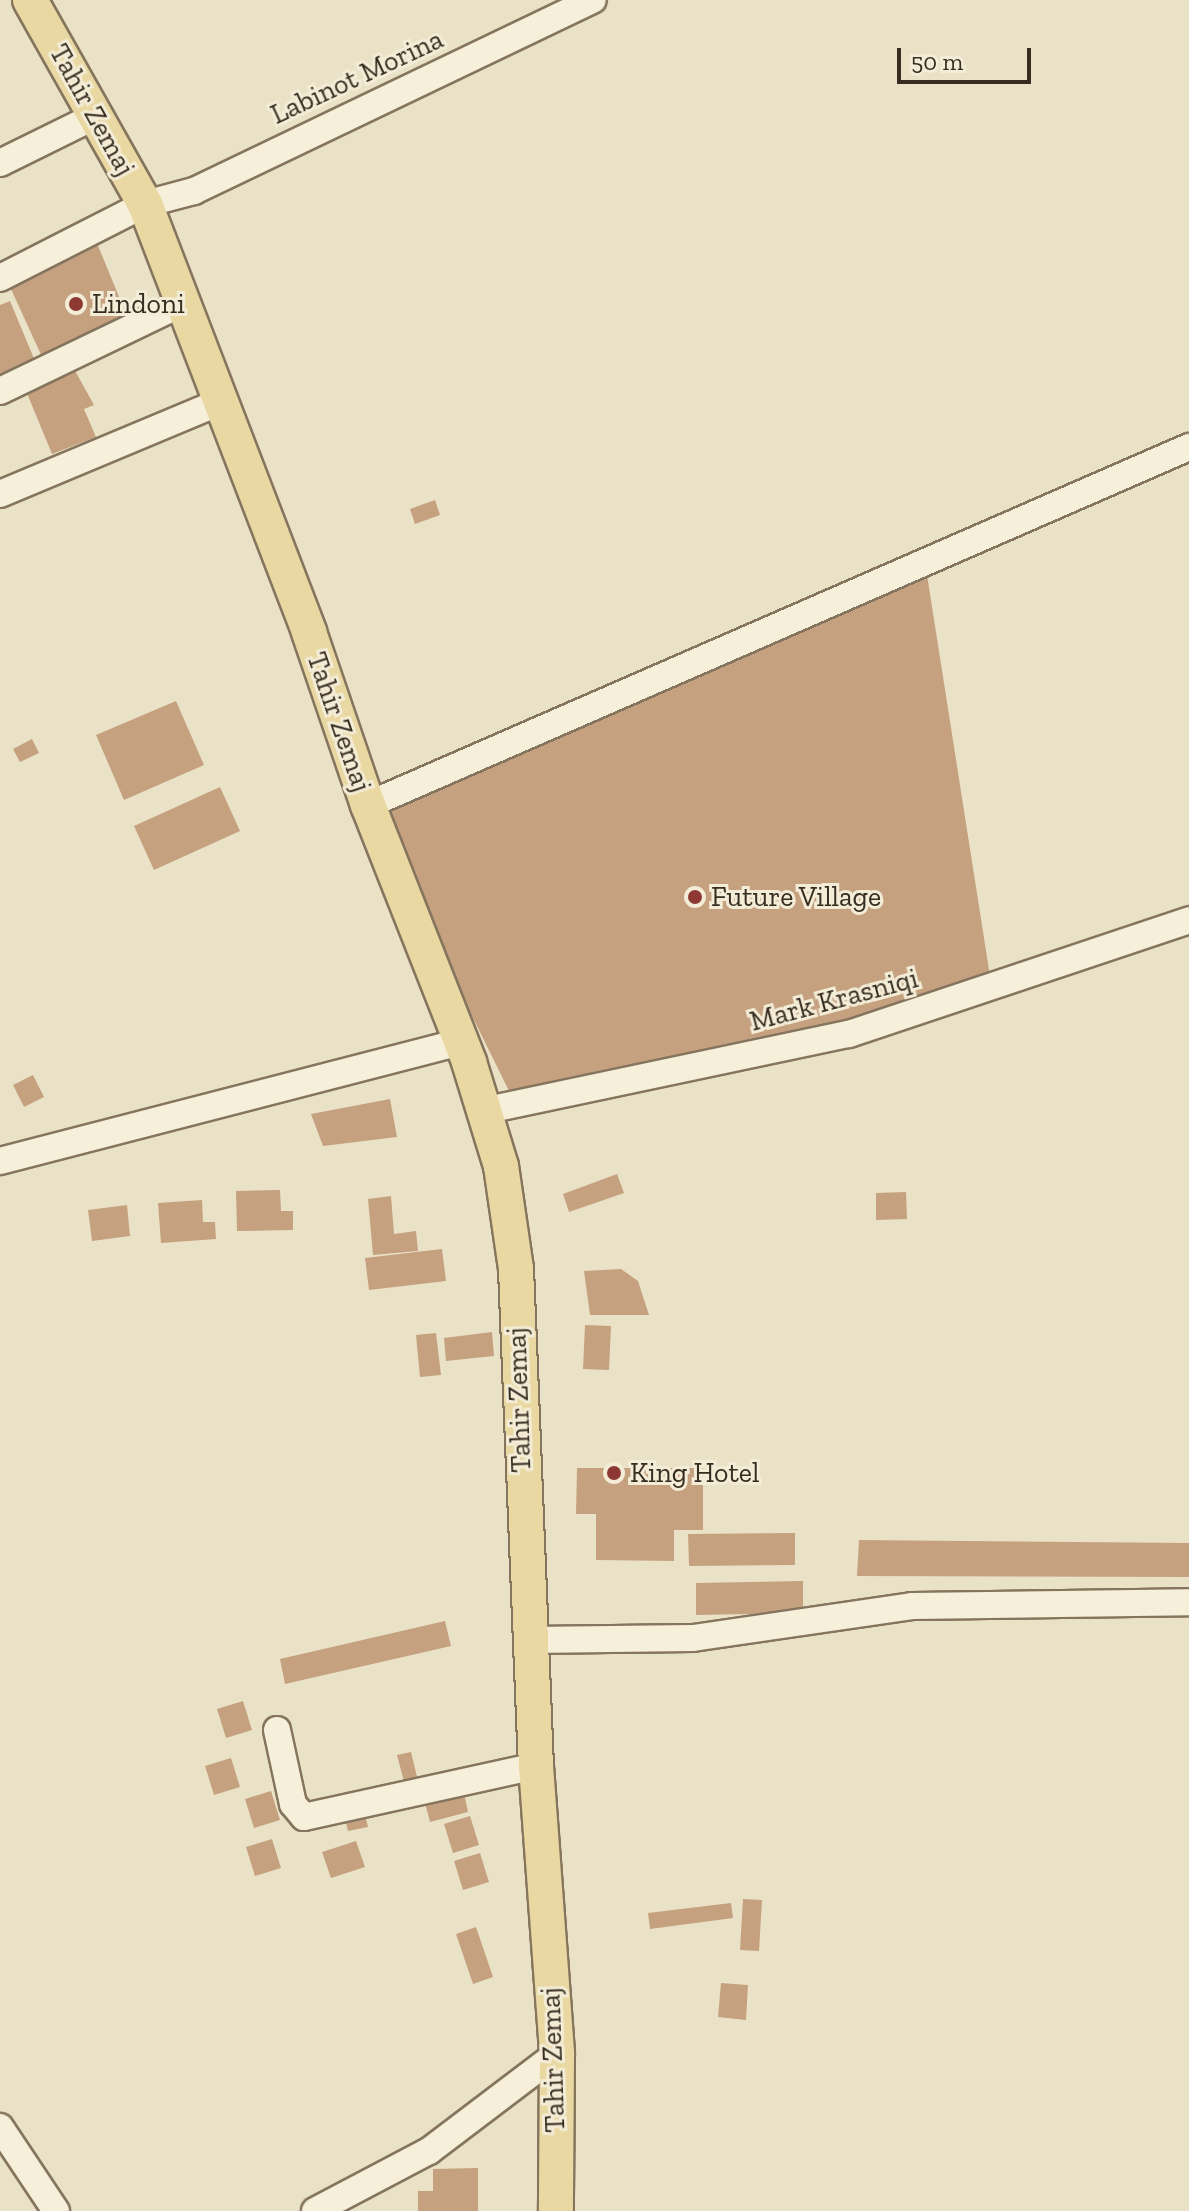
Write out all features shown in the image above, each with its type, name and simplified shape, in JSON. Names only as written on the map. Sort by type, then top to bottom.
[{"type":"main road","name":"Tahir Zemaj","points":[[30,0],[145,204],[185,302],[368,805],[487,1110],[501,1166],[516,1269],[536,1766],[557,2054],[556,2211]]},
{"type":"street","name":"Labinot Morina","points":[[0,278],[145,204],[194,191],[593,0]]},
{"type":"street","points":[[0,163],[95,116]]},
{"type":"street","points":[[0,391],[185,302]]},
{"type":"street","points":[[0,494],[222,401]]},
{"type":"street","points":[[368,805],[1189,447]]},
{"type":"street","name":"Mark Krasniqi","points":[[487,1110],[849,1034],[1189,920]]},
{"type":"street","points":[[0,1161],[461,1042]]},
{"type":"street","points":[[530,1640],[693,1638],[912,1606],[1189,1602]]},
{"type":"street","points":[[277,1730],[293,1804],[304,1817],[536,1766]]},
{"type":"street","points":[[315,2211],[429,2151],[557,2054]]},
{"type":"street","points":[[0,2127],[56,2211]]},
{"type":"building","points":[[92,231],[131,326],[48,370],[5,276]]},
{"type":"building","points":[[10,301],[35,361],[0,377],[0,305]]},
{"type":"building","points":[[73,367],[94,405],[84,409],[96,437],[52,454],[24,386]]},
{"type":"building","points":[[435,500],[440,515],[415,524],[410,509]]},
{"type":"building","name":"Future Village","points":[[925,562],[992,989],[514,1101],[368,805]]},
{"type":"building","points":[[176,701],[204,765],[124,800],[96,735]]},
{"type":"building","points":[[32,739],[39,753],[20,762],[13,749]]},
{"type":"building","points":[[220,787],[240,831],[154,870],[134,826]]},
{"type":"building","points":[[33,1075],[44,1097],[24,1107],[13,1085]]},
{"type":"building","points":[[390,1099],[397,1137],[323,1146],[311,1114]]},
{"type":"building","points":[[617,1174],[624,1193],[569,1212],[563,1194]]},
{"type":"building","points":[[280,1190],[281,1211],[293,1211],[293,1230],[237,1231],[236,1191]]},
{"type":"building","points":[[906,1192],[907,1219],[876,1220],[876,1193]]},
{"type":"building","points":[[391,1196],[394,1234],[416,1231],[418,1251],[373,1255],[368,1199]]},
{"type":"building","points":[[202,1200],[203,1222],[215,1222],[216,1239],[161,1243],[158,1203]]},
{"type":"building","points":[[127,1205],[130,1236],[92,1241],[88,1210]]},
{"type":"building","points":[[442,1249],[446,1281],[369,1290],[365,1258]]},
{"type":"building","points":[[621,1269],[638,1281],[649,1315],[590,1315],[584,1271]]},
{"type":"building","points":[[585,1325],[611,1326],[609,1370],[583,1369]]},
{"type":"building","points":[[492,1332],[494,1356],[446,1361],[444,1338]]},
{"type":"building","points":[[436,1333],[441,1375],[420,1377],[416,1335]]},
{"type":"building","points":[[577,1468],[703,1468],[703,1530],[674,1530],[674,1561],[596,1560],[596,1514],[576,1514]]},
{"type":"building","points":[[795,1533],[795,1565],[689,1566],[688,1534]]},
{"type":"building","points":[[859,1540],[1189,1543],[1189,1577],[857,1576]]},
{"type":"building","points":[[803,1581],[803,1613],[696,1615],[696,1583]]},
{"type":"building","points":[[445,1621],[451,1646],[285,1684],[280,1659]]},
{"type":"building","points":[[243,1701],[252,1730],[226,1738],[217,1709]]},
{"type":"building","points":[[411,1752],[419,1785],[406,1789],[397,1755]]},
{"type":"building","points":[[231,1758],[240,1787],[214,1795],[205,1766]]},
{"type":"building","points":[[271,1791],[280,1820],[254,1828],[245,1799]]},
{"type":"building","points":[[464,1793],[468,1812],[430,1822],[425,1803]]},
{"type":"building","points":[[365,1814],[368,1827],[348,1831],[345,1819]]},
{"type":"building","points":[[470,1816],[479,1845],[453,1853],[444,1824]]},
{"type":"building","points":[[272,1839],[281,1868],[255,1876],[246,1847]]},
{"type":"building","points":[[356,1841],[365,1867],[331,1878],[322,1852]]},
{"type":"building","points":[[480,1853],[489,1882],[463,1890],[454,1861]]},
{"type":"building","points":[[743,1899],[762,1900],[759,1951],[740,1950]]},
{"type":"building","points":[[731,1903],[733,1918],[650,1929],[648,1913]]},
{"type":"building","points":[[476,1927],[493,1977],[473,1984],[456,1934]]},
{"type":"building","points":[[721,1983],[748,1985],[746,2020],[718,2017]]},
{"type":"building","points":[[478,2168],[478,2211],[418,2211],[418,2191],[433,2191],[433,2169]]},
{"type":"place","name":"Lindoni","points":[[76,304]]},
{"type":"place","name":"Future Village","points":[[695,897]]},
{"type":"place","name":"King Hotel","points":[[614,1473]]}]
